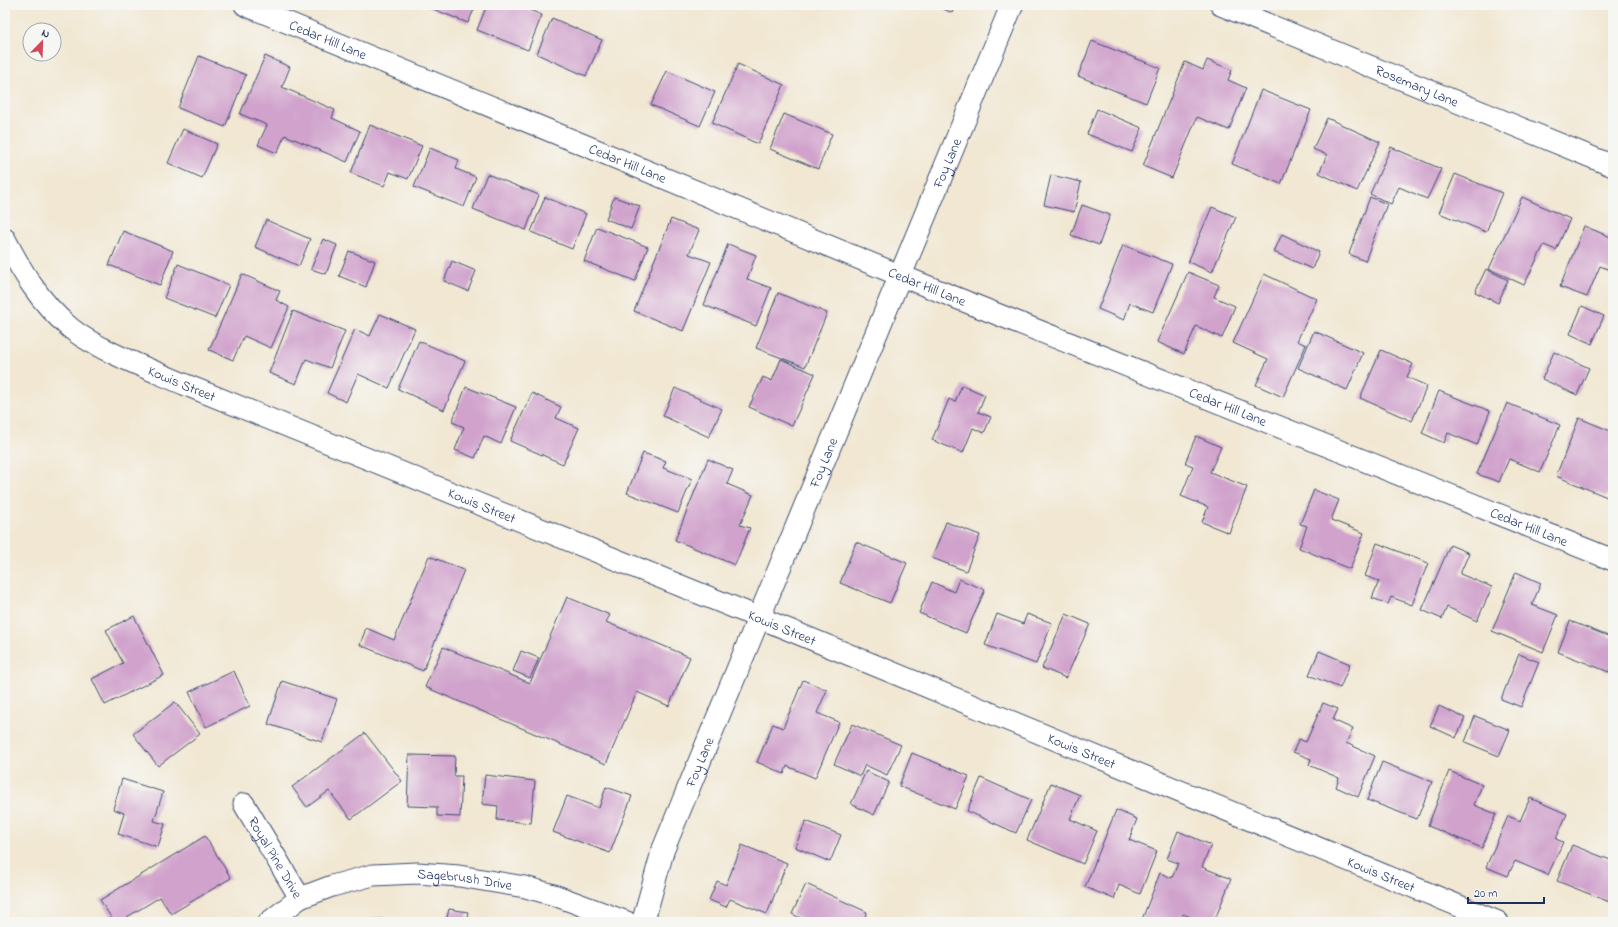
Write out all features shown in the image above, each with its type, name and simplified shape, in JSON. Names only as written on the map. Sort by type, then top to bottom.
[{"type":"street","name":"Cedar Hill Lane","points":[[245,5],[899,275],[1613,560]]},
{"type":"street","name":"Foy Lane","points":[[642,922],[662,850],[760,618],[899,275],[1012,5]]},
{"type":"street","name":"Rosemary Lane","points":[[1221,5],[1613,166]]},
{"type":"street","name":"Kowis Street","points":[[5,239],[17,264],[40,299],[68,327],[96,344],[186,385],[760,618],[1498,922]]},
{"type":"street","name":"Royal Pine Drive","points":[[244,804],[300,898],[269,922]]},
{"type":"street","name":"Sagebrush Drive","points":[[300,898],[332,886],[373,875],[417,874],[459,876],[525,887],[554,895],[627,922]]},
{"type":"building","points":[[423,5],[476,5],[468,23]]},
{"type":"building","points":[[487,5],[523,5],[522,7],[542,15],[528,50],[477,30]]},
{"type":"building","points":[[935,5],[955,5],[952,13]]},
{"type":"building","points":[[552,18],[602,40],[586,76],[537,54]]},
{"type":"building","points":[[1092,41],[1160,68],[1146,103],[1078,76]]},
{"type":"building","points":[[199,56],[246,75],[225,127],[178,108]]},
{"type":"building","points":[[265,56],[290,67],[282,87],[335,110],[332,118],[360,131],[347,162],[285,135],[277,153],[258,145],[267,125],[240,114]]},
{"type":"building","points":[[1207,60],[1232,70],[1228,80],[1246,88],[1229,130],[1197,117],[1172,178],[1143,166],[1185,62],[1203,70]]},
{"type":"building","points":[[738,64],[784,85],[758,144],[712,123]]},
{"type":"building","points":[[667,71],[715,92],[700,126],[651,105]]},
{"type":"building","points":[[1261,90],[1311,110],[1281,184],[1232,164]]},
{"type":"building","points":[[1097,109],[1142,128],[1132,152],[1087,134]]},
{"type":"building","points":[[784,114],[832,134],[818,169],[770,149]]},
{"type":"building","points":[[1327,118],[1380,142],[1357,191],[1319,173],[1327,155],[1313,149]]},
{"type":"building","points":[[370,125],[422,146],[408,179],[390,172],[384,186],[351,173]]},
{"type":"building","points":[[183,129],[217,144],[202,178],[168,163]]},
{"type":"building","points":[[1391,147],[1441,169],[1427,199],[1399,187],[1391,204],[1370,194]]},
{"type":"building","points":[[430,148],[459,160],[456,169],[476,177],[464,207],[414,187]]},
{"type":"building","points":[[487,174],[539,195],[526,230],[473,209]]},
{"type":"building","points":[[1455,174],[1502,193],[1486,232],[1439,213]]},
{"type":"building","points":[[1051,175],[1081,182],[1074,212],[1044,205]]},
{"type":"building","points":[[545,197],[586,214],[572,249],[531,232]]},
{"type":"building","points":[[614,197],[640,206],[631,229],[606,219]]},
{"type":"building","points":[[1370,197],[1387,204],[1365,261],[1349,254]]},
{"type":"building","points":[[1522,197],[1570,219],[1556,250],[1544,245],[1524,285],[1489,269]]},
{"type":"building","points":[[1082,205],[1110,215],[1099,245],[1071,235]]},
{"type":"building","points":[[1212,207],[1236,217],[1212,272],[1188,262]]},
{"type":"building","points":[[671,219],[699,230],[689,254],[711,262],[683,331],[634,311]]},
{"type":"building","points":[[266,220],[310,239],[299,266],[255,247]]},
{"type":"building","points":[[1584,226],[1613,238],[1613,271],[1600,266],[1587,297],[1560,287]]},
{"type":"building","points":[[597,227],[648,247],[635,281],[584,261]]},
{"type":"building","points":[[123,231],[173,251],[160,285],[109,265]]},
{"type":"building","points":[[1282,234],[1319,252],[1312,269],[1274,252]]},
{"type":"building","points":[[323,239],[337,245],[326,274],[311,269]]},
{"type":"building","points":[[728,244],[756,255],[747,279],[771,288],[756,326],[704,305]]},
{"type":"building","points":[[1123,245],[1172,264],[1153,312],[1130,303],[1124,320],[1098,309]]},
{"type":"building","points":[[349,251],[375,261],[366,287],[339,276]]},
{"type":"building","points":[[452,261],[476,271],[468,291],[444,281]]},
{"type":"building","points":[[178,264],[229,285],[215,318],[164,298]]},
{"type":"building","points":[[1486,269],[1508,280],[1498,303],[1475,292]]},
{"type":"building","points":[[1188,272],[1219,285],[1214,297],[1235,306],[1222,338],[1196,326],[1184,354],[1157,342]]},
{"type":"building","points":[[242,274],[280,291],[276,300],[289,307],[271,348],[244,336],[233,360],[209,350]]},
{"type":"building","points":[[1264,274],[1317,299],[1297,341],[1306,345],[1283,397],[1256,385],[1268,359],[1233,343]]},
{"type":"building","points":[[778,293],[827,313],[805,367],[756,348]]},
{"type":"building","points":[[1582,306],[1604,316],[1592,344],[1570,334]]},
{"type":"building","points":[[293,311],[345,331],[330,368],[306,359],[296,384],[269,373]]},
{"type":"building","points":[[380,314],[415,329],[389,388],[358,374],[346,402],[327,393],[355,329],[370,336]]},
{"type":"building","points":[[1314,331],[1363,353],[1347,390],[1298,368]]},
{"type":"building","points":[[419,341],[465,361],[444,410],[398,389]]},
{"type":"building","points":[[1381,350],[1413,364],[1407,377],[1427,386],[1412,421],[1360,398]]},
{"type":"building","points":[[1554,352],[1589,368],[1577,395],[1542,379]]},
{"type":"building","points":[[781,359],[815,374],[792,426],[749,407],[763,377],[772,381]]},
{"type":"building","points":[[962,385],[985,395],[978,412],[991,417],[984,433],[973,428],[963,453],[932,440],[949,399],[955,402]]},
{"type":"building","points":[[466,387],[516,407],[501,444],[484,436],[475,458],[455,450],[464,427],[452,422]]},
{"type":"building","points":[[675,388],[722,409],[709,437],[663,416]]},
{"type":"building","points":[[1439,391],[1490,411],[1477,445],[1448,433],[1444,443],[1422,433]]},
{"type":"building","points":[[532,393],[561,407],[556,418],[579,428],[563,464],[510,441]]},
{"type":"building","points":[[1507,403],[1560,425],[1540,472],[1509,459],[1499,482],[1477,474]]},
{"type":"building","points":[[1579,418],[1613,432],[1613,482],[1607,497],[1556,476]]},
{"type":"building","points":[[1196,436],[1221,447],[1210,472],[1247,487],[1229,533],[1202,522],[1208,507],[1181,496],[1193,466],[1185,463]]},
{"type":"building","points":[[643,453],[666,461],[663,468],[692,479],[678,513],[627,493]]},
{"type":"building","points":[[708,459],[733,470],[727,484],[753,495],[740,525],[750,528],[735,565],[675,540]]},
{"type":"building","points":[[1314,490],[1339,500],[1331,520],[1364,533],[1350,569],[1299,548],[1307,526],[1300,524]]},
{"type":"building","points":[[946,522],[980,535],[966,571],[932,558]]},
{"type":"building","points":[[856,542],[907,563],[890,603],[840,583]]},
{"type":"building","points":[[1377,543],[1428,563],[1412,605],[1391,597],[1388,604],[1372,598],[1379,581],[1365,576]]},
{"type":"building","points":[[1450,545],[1469,553],[1460,574],[1492,587],[1477,621],[1447,607],[1442,619],[1422,610]]},
{"type":"building","points":[[429,556],[464,570],[423,671],[360,645],[366,628],[394,640]]},
{"type":"building","points":[[1516,572],[1541,583],[1532,605],[1558,615],[1543,652],[1492,631]]},
{"type":"building","points":[[959,579],[985,590],[966,633],[919,613],[932,582],[954,592]]},
{"type":"building","points":[[567,597],[610,615],[606,622],[690,657],[669,706],[637,692],[606,764],[425,687],[443,647],[530,683]]},
{"type":"building","points":[[997,614],[1023,624],[1027,614],[1052,623],[1036,664],[985,645]]},
{"type":"building","points":[[1066,614],[1090,624],[1066,678],[1042,668]]},
{"type":"building","points":[[134,616],[164,675],[105,705],[92,679],[123,663],[106,630]]},
{"type":"building","points":[[1570,621],[1613,638],[1613,661],[1609,672],[1558,652]]},
{"type":"building","points":[[521,651],[539,658],[530,678],[513,671]]},
{"type":"building","points":[[1319,651],[1350,664],[1340,688],[1309,675]]},
{"type":"building","points":[[1519,654],[1539,662],[1521,707],[1501,699]]},
{"type":"building","points":[[234,671],[250,706],[206,727],[189,692]]},
{"type":"building","points":[[803,680],[827,690],[817,713],[839,722],[815,778],[787,766],[784,774],[757,762],[773,724],[783,728]]},
{"type":"building","points":[[282,681],[337,699],[322,742],[268,724]]},
{"type":"building","points":[[175,702],[200,734],[158,766],[133,734]]},
{"type":"building","points":[[1323,703],[1338,709],[1333,720],[1353,729],[1346,743],[1375,756],[1358,797],[1336,787],[1339,778],[1309,765],[1311,759],[1293,752],[1299,739],[1306,742]]},
{"type":"building","points":[[1439,706],[1465,718],[1456,738],[1430,726]]},
{"type":"building","points":[[1475,716],[1510,730],[1499,756],[1465,742]]},
{"type":"building","points":[[852,724],[901,745],[887,775],[865,765],[860,776],[834,764]]},
{"type":"building","points":[[365,733],[402,781],[351,819],[329,791],[307,807],[292,787]]},
{"type":"building","points":[[912,753],[969,776],[955,809],[899,786]]},
{"type":"building","points":[[409,755],[455,756],[454,776],[462,776],[460,817],[437,816],[437,807],[407,806]]},
{"type":"building","points":[[1382,762],[1432,782],[1417,819],[1367,800]]},
{"type":"building","points":[[866,771],[889,782],[874,815],[851,804]]},
{"type":"building","points":[[1449,771],[1482,785],[1474,805],[1496,814],[1482,848],[1428,826]]},
{"type":"building","points":[[485,775],[535,781],[531,823],[497,820],[498,806],[482,804]]},
{"type":"building","points":[[981,778],[1031,800],[1016,833],[967,811]]},
{"type":"building","points":[[122,779],[163,792],[154,821],[165,824],[158,847],[118,834],[124,813],[113,809]]},
{"type":"building","points":[[1051,783],[1080,795],[1070,819],[1097,831],[1083,864],[1027,840]]},
{"type":"building","points":[[606,787],[632,796],[610,853],[553,832],[567,796],[599,808]]},
{"type":"building","points":[[1530,798],[1567,814],[1556,839],[1563,842],[1548,875],[1515,861],[1508,876],[1486,867],[1508,816],[1520,821]]},
{"type":"building","points":[[1116,810],[1137,819],[1129,840],[1157,851],[1140,894],[1119,885],[1114,899],[1085,887]]},
{"type":"building","points":[[806,821],[841,835],[830,862],[795,847]]},
{"type":"building","points":[[1178,831],[1211,845],[1202,867],[1231,879],[1214,922],[1202,922],[1183,914],[1179,922],[1141,922],[1160,873],[1172,878],[1178,863],[1167,859]]},
{"type":"building","points":[[205,836],[231,878],[171,914],[160,897],[119,922],[114,922],[100,900]]},
{"type":"building","points":[[742,845],[787,863],[767,914],[730,899],[726,907],[709,900],[717,881],[726,885]]},
{"type":"building","points":[[1572,845],[1613,861],[1612,903],[1557,881]]},
{"type":"building","points":[[806,884],[867,912],[863,922],[809,922],[792,914]]},
{"type":"building","points":[[449,909],[468,912],[466,922],[446,922]]},
{"type":"building","points":[[383,919],[383,922],[361,922],[361,920]]}]
